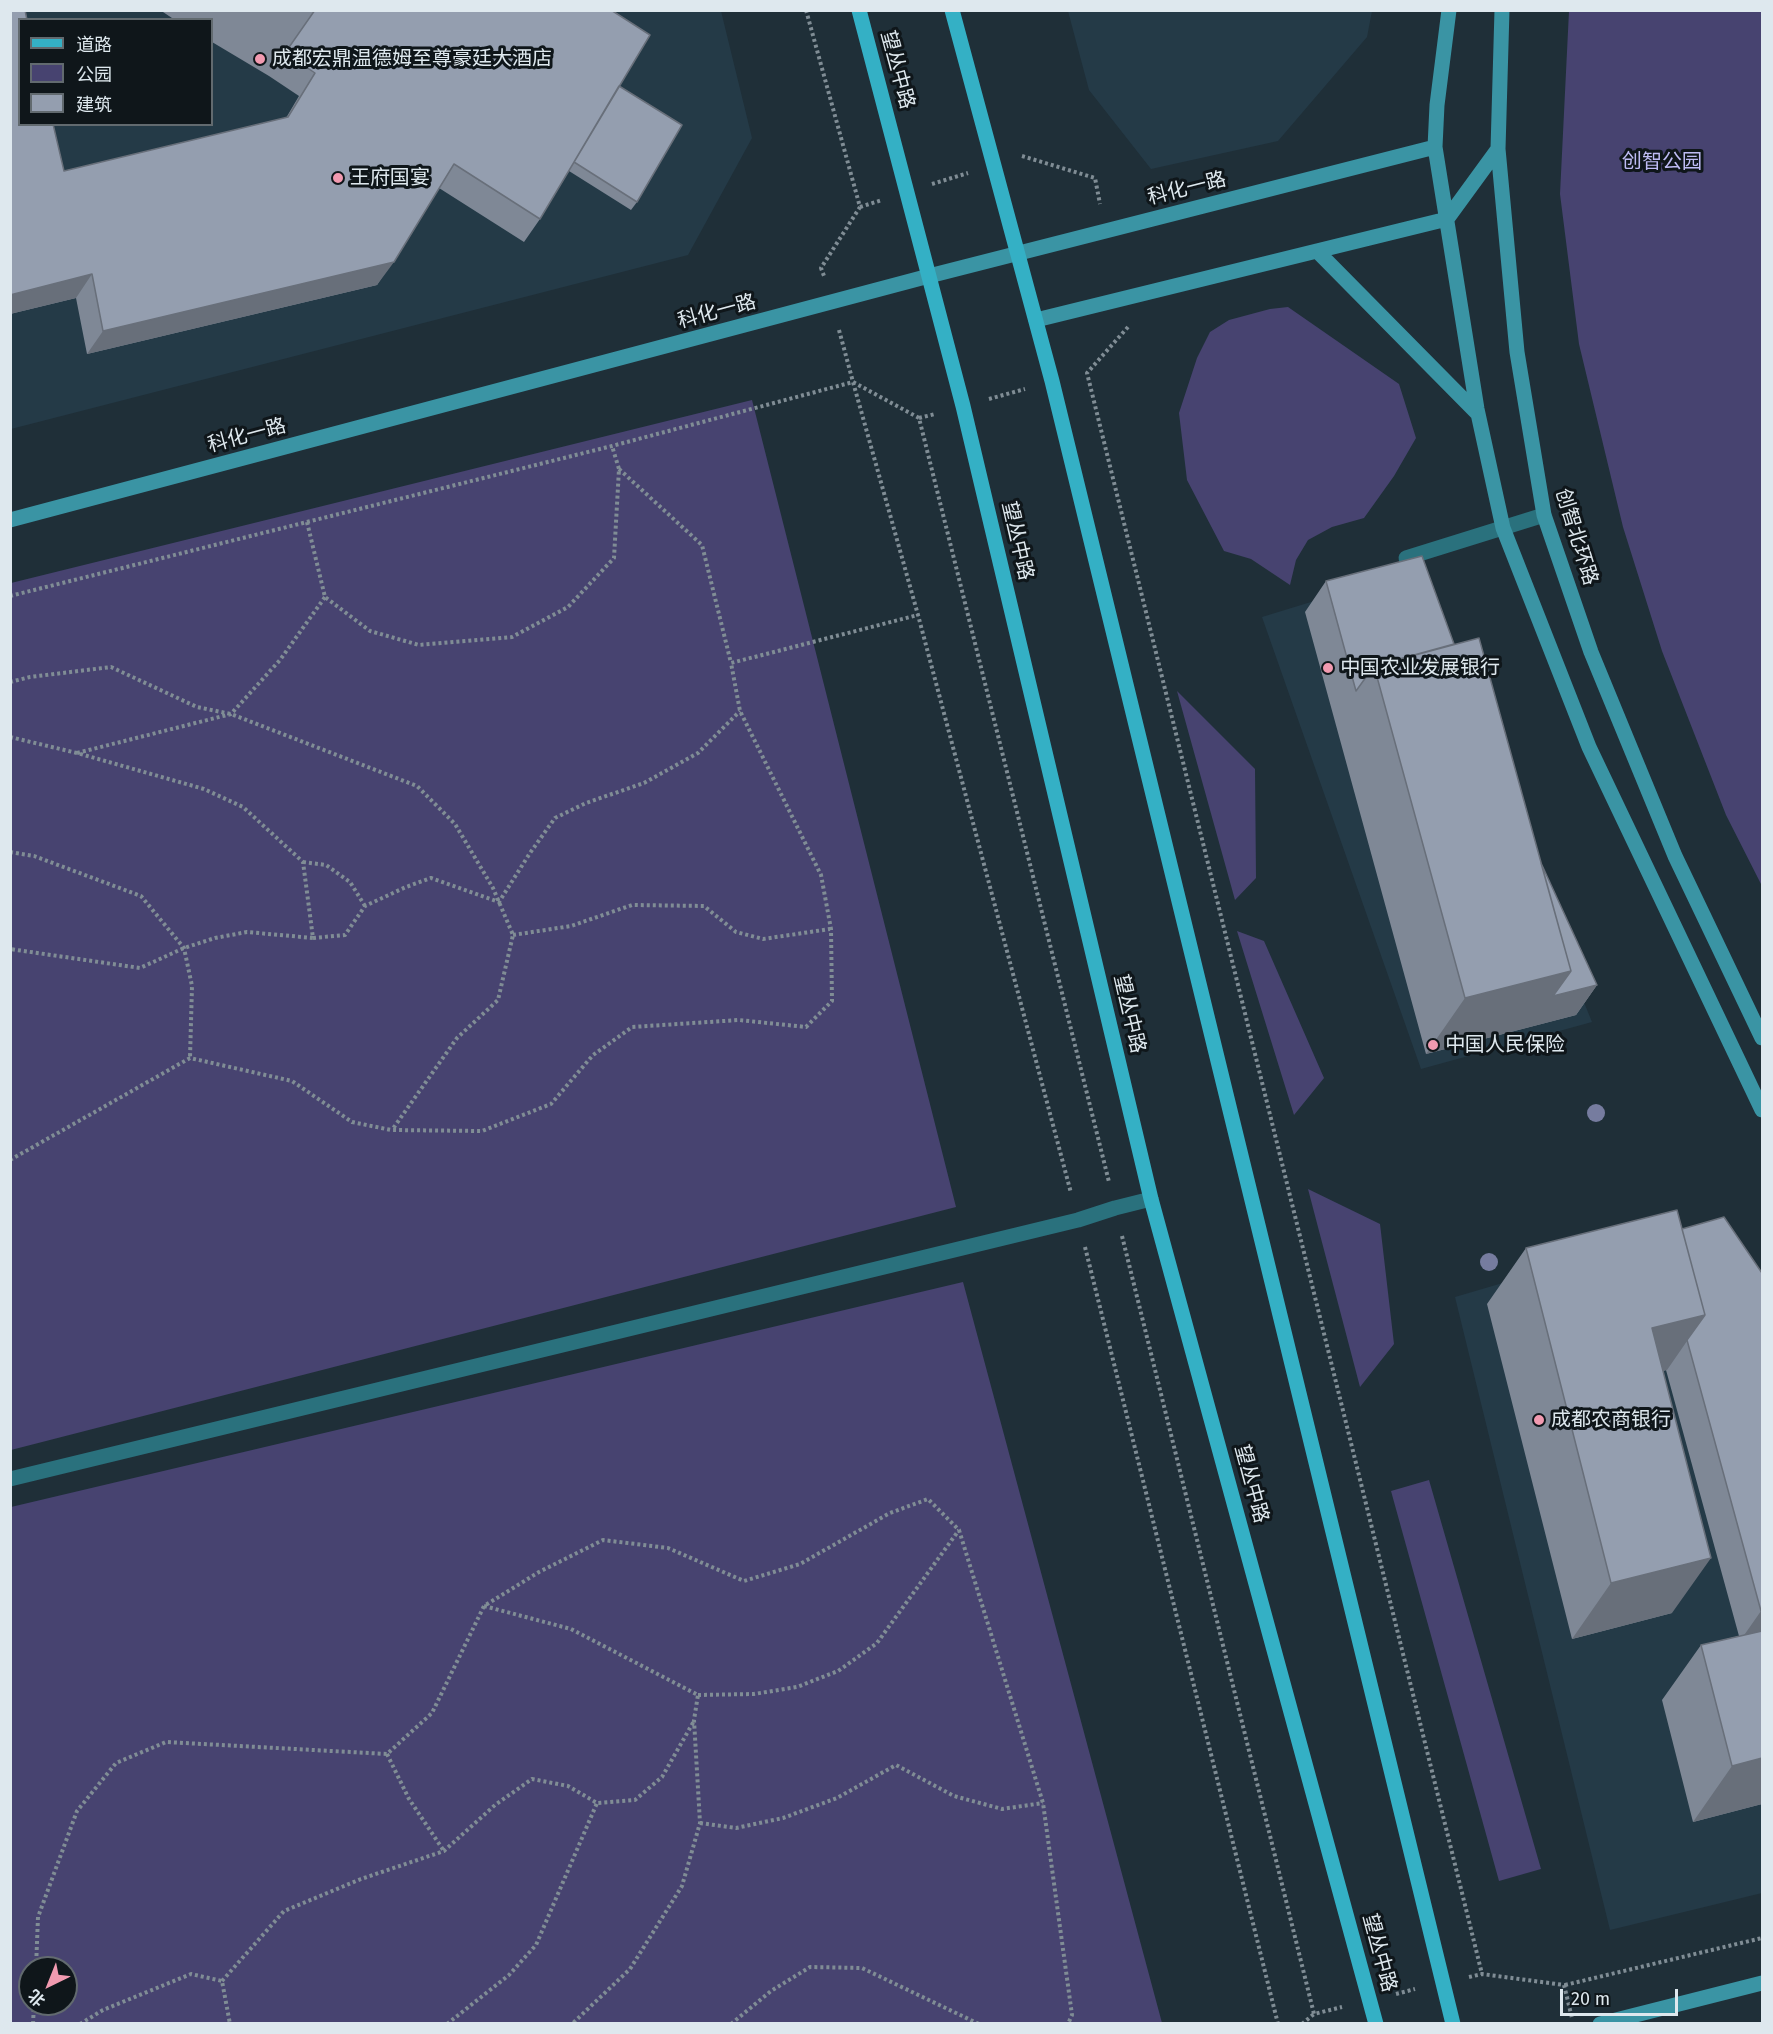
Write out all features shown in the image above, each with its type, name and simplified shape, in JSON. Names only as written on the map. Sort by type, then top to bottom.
[{"type":"main road","name":"望丛中路","points":[[859,10],[963,406],[1151,1199],[1376,2024]]},
{"type":"main road","points":[[952,10],[1052,381],[1453,2024]]},
{"type":"main road","points":[[1449,10],[1437,105],[1435,147],[1478,414],[1503,528],[1589,747],[1762,1110]]},
{"type":"main road","name":"创智北环路","points":[[1502,10],[1498,149],[1517,352],[1544,515],[1592,652],[1675,856],[1762,1038]]},
{"type":"main road","name":"科化一路","points":[[10,520],[929,276],[1435,147]]},
{"type":"main road","points":[[1036,320],[1447,219],[1498,149]]},
{"type":"main road","points":[[1317,250],[1478,414]]},
{"type":"main road","points":[[1600,2024],[1762,1983]]},
{"type":"lane","points":[[1406,558],[1544,515]]},
{"type":"lane","points":[[10,1479],[1066,1223],[1151,1199]]},
{"type":"path","points":[[806,10],[860,207]]},
{"type":"path","points":[[1019,146],[1022,157]]},
{"type":"path","points":[[853,382],[821,268],[860,207],[1022,157],[1095,178],[1106,231]]},
{"type":"path","points":[[10,596],[612,446],[853,382],[919,418],[1087,373],[1130,325],[1124,298]]},
{"type":"path","points":[[1087,373],[1482,1974]]},
{"type":"path","points":[[919,418],[1314,2014]]},
{"type":"path","points":[[307,522],[325,597],[370,632],[419,645],[512,637],[568,607],[614,558],[619,470],[612,446]]},
{"type":"path","points":[[10,1160],[190,1058],[292,1081],[352,1122],[391,1130],[482,1131],[551,1104],[593,1055],[632,1027],[739,1020],[806,1027],[832,1001],[831,929],[821,875],[741,711],[702,545],[619,470]]},
{"type":"path","points":[[77,753],[231,714],[280,660],[325,597]]},
{"type":"path","points":[[731,663],[918,615]]},
{"type":"path","points":[[10,682],[30,677],[111,668],[197,707],[231,714],[417,786],[455,824],[493,888],[513,935],[498,1000],[457,1038],[391,1130]]},
{"type":"path","points":[[499,902],[555,818],[586,803],[644,783],[698,753],[741,711]]},
{"type":"path","points":[[10,737],[77,753],[204,789],[243,807],[303,862],[326,865],[350,882],[365,906]]},
{"type":"path","points":[[10,852],[34,856],[141,896],[184,948],[192,986],[190,1058]]},
{"type":"path","points":[[303,862],[314,938]]},
{"type":"path","points":[[10,950],[140,968],[184,948],[215,938],[247,932],[314,938],[345,935],[365,906],[430,878],[499,902]]},
{"type":"path","points":[[513,935],[571,926],[632,905],[704,906],[736,932],[763,939],[831,929]]},
{"type":"path","points":[[36,1956],[38,1917],[77,1810],[116,1763],[166,1742],[387,1754],[432,1713],[484,1606],[539,1572],[603,1540],[668,1548],[744,1581],[800,1564],[890,1513],[928,1498],[959,1530],[1044,1803],[1072,2015],[1068,2024]]},
{"type":"path","points":[[484,1606],[572,1629],[698,1695],[754,1695],[797,1687],[838,1671],[876,1643],[959,1530]]},
{"type":"path","points":[[572,2024],[630,1969],[682,1886],[699,1823],[694,1720],[698,1695]]},
{"type":"path","points":[[222,1981],[284,1911],[361,1879],[444,1851],[495,1805],[532,1779],[568,1786],[597,1803],[635,1800],[662,1776],[694,1720]]},
{"type":"path","points":[[387,1754],[410,1799],[444,1851]]},
{"type":"path","points":[[699,1823],[736,1828],[783,1818],[837,1798],[896,1766],[954,1796],[1002,1809],[1044,1803]]},
{"type":"path","points":[[447,2024],[509,1975],[536,1945],[597,1803]]},
{"type":"path","points":[[1302,2024],[1314,2014],[1482,1974],[1564,1985],[1762,1938]]},
{"type":"path","points":[[731,2024],[771,1991],[810,1967],[862,1968],[979,2024]]},
{"type":"path","points":[[80,2024],[103,2010],[191,1974],[222,1981]]},
{"type":"path","points":[[222,1981],[230,2024]]},
{"type":"path","points":[[1564,1985],[1574,2024]]},
{"type":"shaded area","points":[[11,11],[721,11],[752,138],[688,255],[11,429]]},
{"type":"shaded area","points":[[1068,11],[1372,11],[1367,37],[1278,141],[1151,169],[1089,90]]},
{"type":"shaded area","points":[[1409,572],[1592,1022],[1421,1069],[1262,617]]},
{"type":"shaded area","points":[[1714,1221],[1762,1282],[1762,1893],[1610,1930],[1455,1297]]},
{"type":"green space","name":"创智公园","points":[[1569,11],[1762,11],[1762,886],[1726,815],[1662,651],[1623,527],[1579,344],[1560,194]]},
{"type":"green space","points":[[1288,307],[1399,384],[1416,438],[1394,476],[1364,518],[1332,527],[1308,540],[1296,560],[1290,585],[1251,559],[1224,551],[1187,480],[1179,413],[1197,358],[1210,332],[1229,320],[1270,309]]},
{"type":"green space","points":[[752,400],[956,1207],[11,1450],[11,583]]},
{"type":"green space","points":[[1177,691],[1255,769],[1256,878],[1235,900]]},
{"type":"green space","points":[[1237,931],[1264,941],[1324,1078],[1294,1115]]},
{"type":"green space","points":[[1308,1189],[1380,1224],[1394,1344],[1360,1387]]},
{"type":"green space","points":[[963,1282],[1162,2023],[11,2023],[11,1507]]},
{"type":"green space","points":[[1429,1480],[1541,1869],[1499,1881],[1391,1491]]},
{"type":"building","name":"王府国宴","points":[[10,10],[25,10],[27,18],[18,18],[18,126],[53,126],[64,171],[288,117],[315,73],[285,53],[315,10],[611,10],[650,35],[540,219],[454,164],[394,262],[103,331],[92,274],[10,295]]},
{"type":"building","points":[[619,86],[682,125],[637,202],[574,162]]},
{"type":"building","points":[[1422,556],[1454,644],[1374,666],[1356,691],[1326,581]]},
{"type":"building","points":[[1479,638],[1571,971],[1465,998],[1374,666]]},
{"type":"building","points":[[1541,863],[1597,985],[1553,996],[1571,971]]},
{"type":"building","points":[[1677,1210],[1705,1315],[1652,1328],[1711,1558],[1611,1583],[1526,1248]]},
{"type":"building","points":[[1724,1217],[1762,1273],[1761,1611],[1687,1340],[1705,1315],[1682,1229]]},
{"type":"building","points":[[1762,1631],[1762,1758],[1732,1766],[1701,1645]]},
{"type":"place","name":"成都宏鼎温德姆至尊豪廷大酒店","points":[[260,59]]},
{"type":"place","name":"王府国宴","points":[[338,178]]},
{"type":"place","name":"中国农业发展银行","points":[[1328,668]]},
{"type":"place","name":"中国人民保险","points":[[1433,1045]]},
{"type":"place","name":"成都农商银行","points":[[1539,1420]]}]
